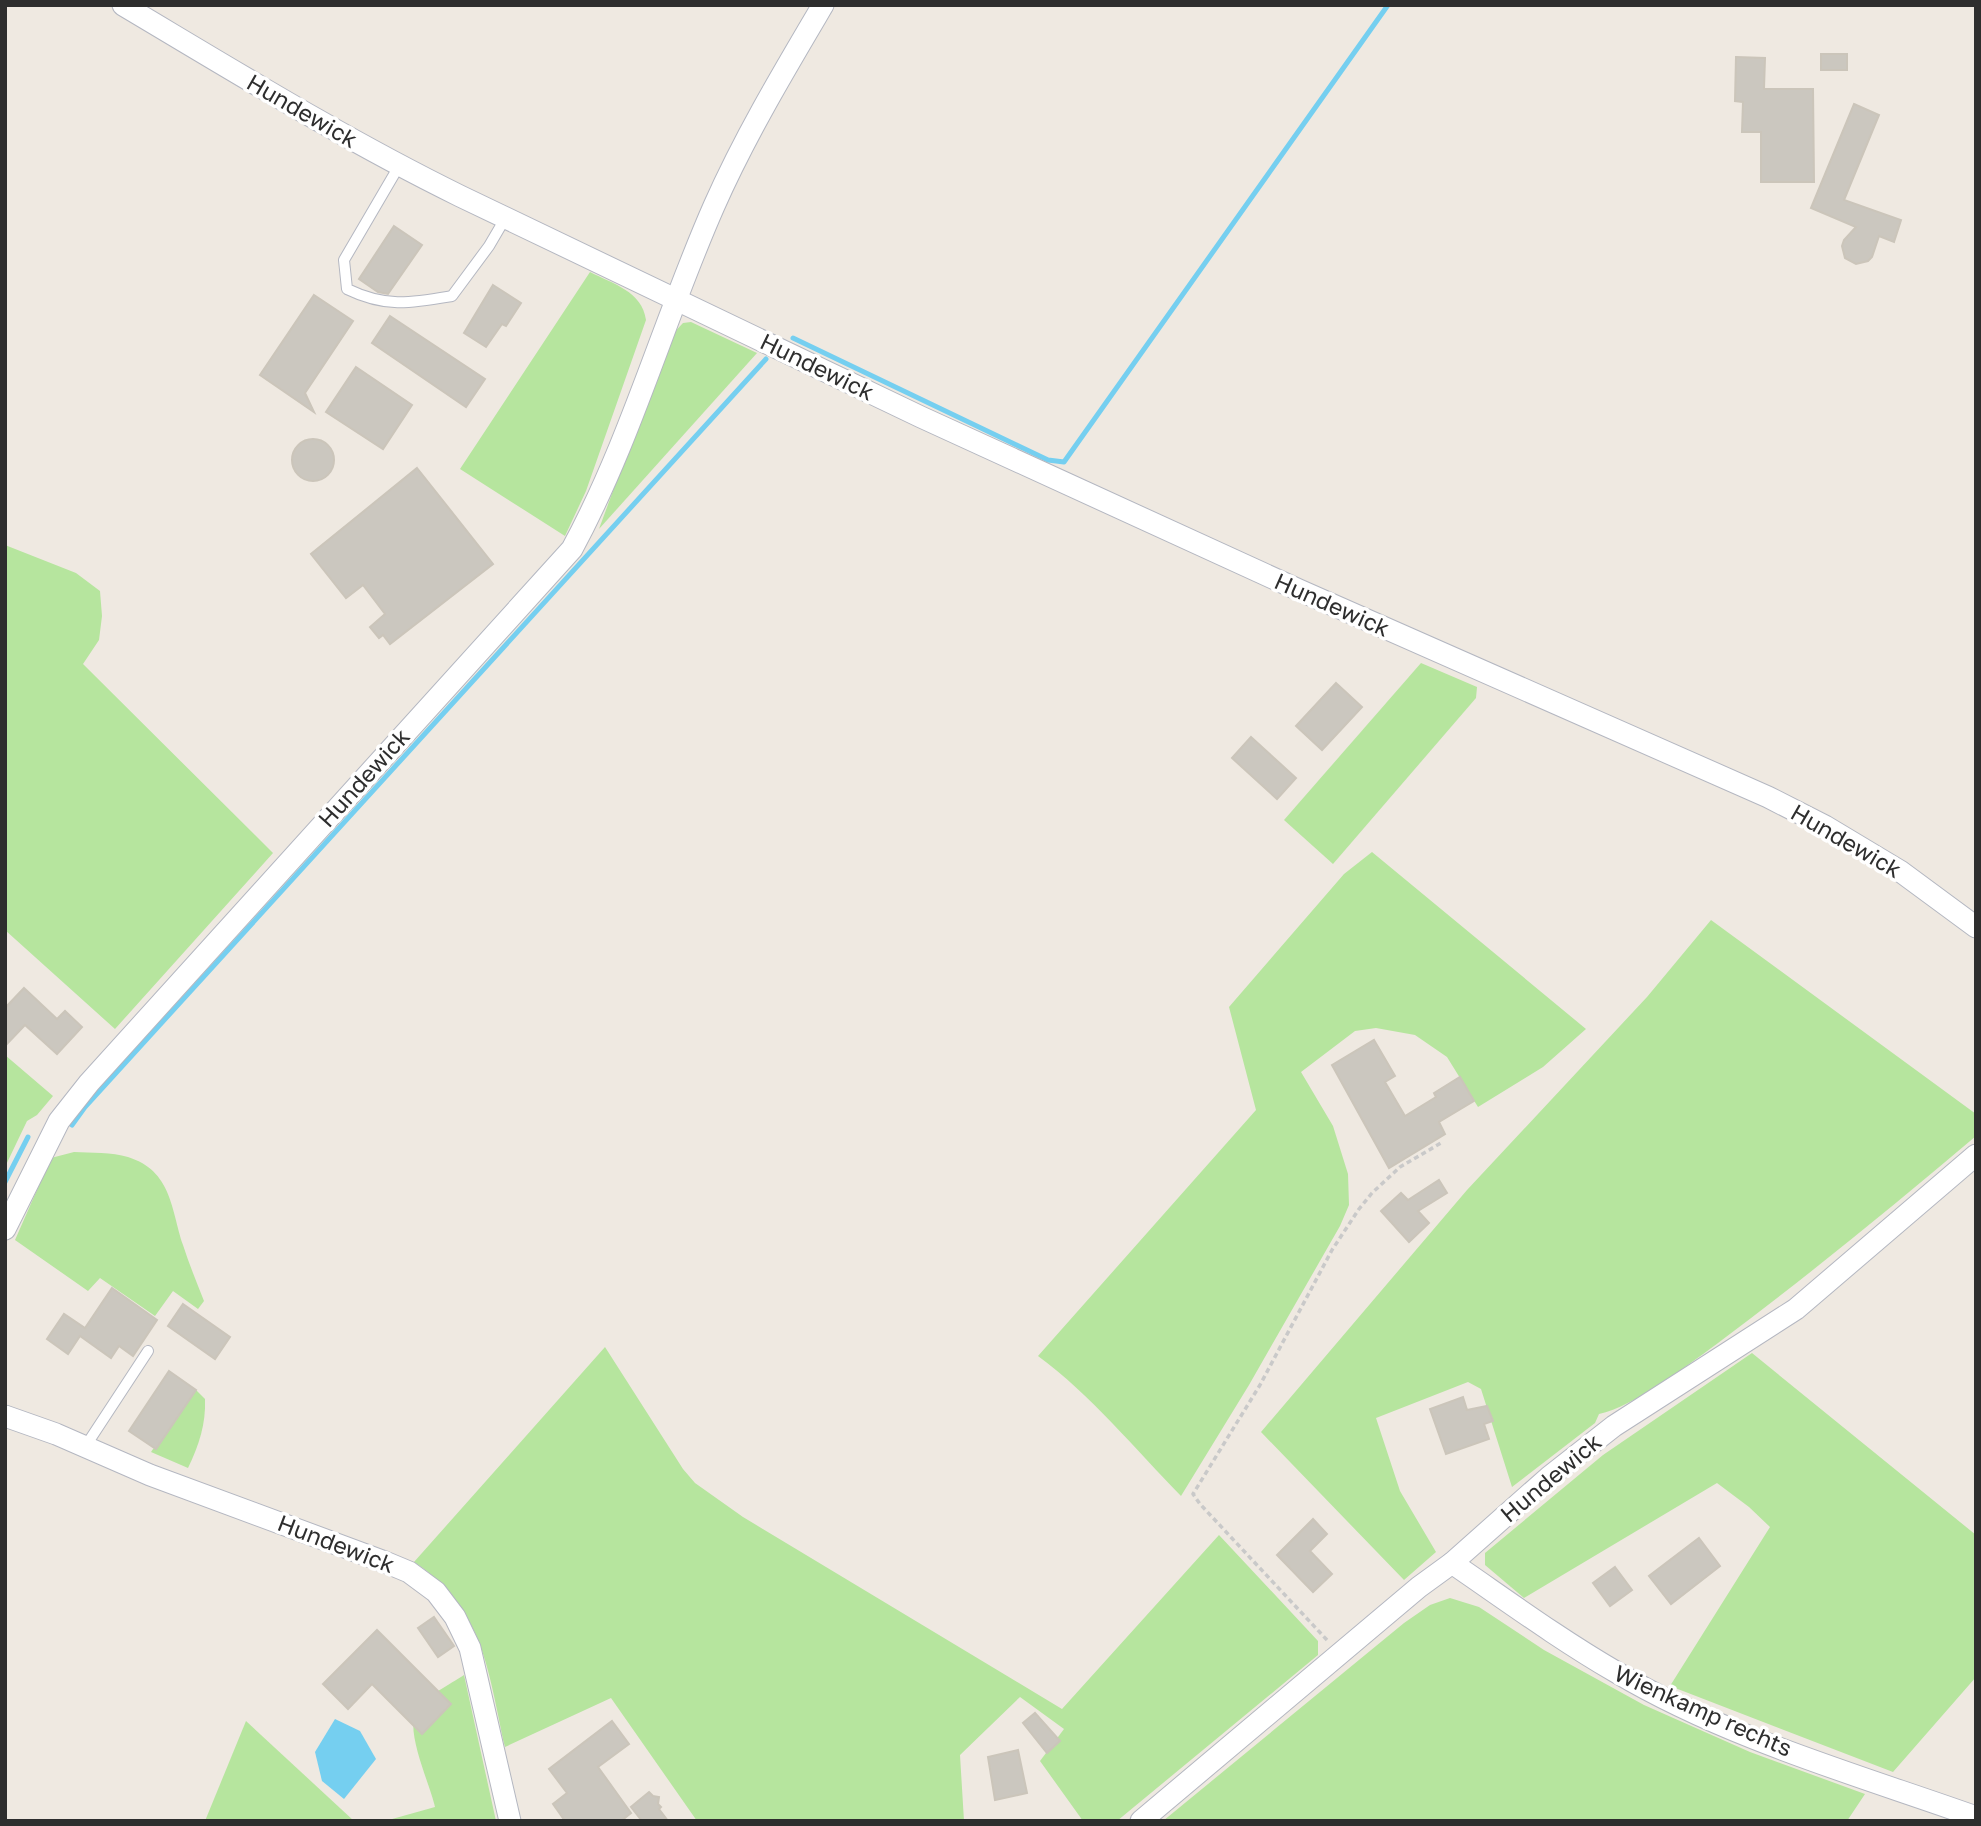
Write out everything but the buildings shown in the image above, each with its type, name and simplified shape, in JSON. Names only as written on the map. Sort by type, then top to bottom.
[{"type":"street","name":"Hundewick","points":[[122,5],[323,124],[399,166],[506,218],[921,417],[1299,590],[1768,797],[1825,826],[1900,871],[1976,927]]},
{"type":"street","name":"Hundewick","points":[[5,1229],[59,1121],[89,1083],[572,549],[599,495],[713,208],[737,156],[823,5]]},
{"type":"street","name":"Hundewick","points":[[1142,1821],[1419,1587],[1452,1563],[1549,1477],[1614,1426],[1796,1309],[1976,1155]]},
{"type":"street","name":"Hundewick","points":[[5,1416],[150,1475],[385,1562],[409,1572],[436,1592],[455,1617],[470,1648],[510,1821]]},
{"type":"street","name":"Wienkamp rechts","points":[[1452,1563],[1617,1673],[1698,1714],[1790,1751],[1976,1817]]},
{"type":"lane","points":[[399,166],[344,260],[347,289],[369,300],[416,302],[452,296],[506,218]]},
{"type":"lane","points":[[85,1447],[148,1351]]},
{"type":"path","points":[[1339,1654],[1193,1494],[1260,1385],[1332,1250],[1359,1209],[1372,1192],[1400,1167],[1441,1143]]},
{"type":"green space","points":[[590,272],[633,295],[646,320],[586,491],[565,536],[460,469]]},
{"type":"green space","points":[[691,322],[757,353],[599,529],[669,338],[683,323]]},
{"type":"green space","points":[[5,545],[76,573],[100,591],[102,616],[99,640],[83,664],[273,853],[115,1029],[5,930]]},
{"type":"green space","points":[[1421,663],[1477,687],[1476,698],[1333,864],[1284,820]]},
{"type":"green space","points":[[1372,852],[1586,1029],[1543,1067],[1478,1107],[1447,1057],[1415,1035],[1376,1028],[1355,1031],[1301,1072],[1333,1126],[1348,1174],[1349,1205],[1340,1226],[1249,1385],[1181,1496],[1094,1405],[1038,1356],[1256,1110],[1229,1007],[1344,874]]},
{"type":"green space","points":[[1711,920],[1976,1114],[1976,1136],[1851,1240],[1695,1360],[1629,1403],[1599,1414],[1595,1423],[1512,1487],[1481,1389],[1468,1382],[1376,1418],[1400,1491],[1436,1552],[1404,1580],[1261,1432],[1467,1190],[1647,997]]},
{"type":"green space","points":[[5,1055],[53,1096],[37,1115],[27,1121],[5,1167]]},
{"type":"green space","points":[[74,1152],[108,1153],[128,1157],[143,1163],[162,1182],[204,1301],[198,1309],[173,1291],[155,1316],[100,1278],[88,1291],[15,1240],[51,1158]]},
{"type":"green space","points":[[605,1347],[683,1469],[695,1483],[743,1517],[1062,1709],[1219,1535],[1318,1641],[1318,1655],[1117,1821],[1083,1821],[1040,1761],[1064,1729],[1020,1697],[960,1755],[964,1821],[697,1821],[611,1698],[505,1747],[487,1667],[469,1621],[437,1580],[414,1562]]},
{"type":"green space","points":[[1752,1353],[1976,1535],[1976,1677],[1893,1772],[1670,1686],[1770,1527],[1717,1483],[1524,1598],[1485,1565],[1485,1553],[1603,1455]]},
{"type":"green space","points":[[195,1389],[205,1399],[204,1417],[188,1468],[151,1452]]},
{"type":"green space","points":[[1450,1598],[1479,1607],[1544,1650],[1644,1705],[1750,1752],[1865,1794],[1847,1821],[1163,1821],[1404,1623],[1430,1605]]},
{"type":"green space","points":[[464,1675],[496,1821],[385,1821],[435,1807],[416,1745],[413,1720],[424,1701]]},
{"type":"green space","points":[[246,1721],[354,1821],[205,1821]]},
{"type":"water","points":[[335,1719],[360,1731],[376,1759],[344,1799],[322,1781],[315,1752]]},
{"type":"waterway","points":[[793,338],[1048,460],[1064,462],[1388,5]]},
{"type":"waterway","points":[[72,1125],[85,1107],[766,359]]},
{"type":"waterway","points":[[5,1182],[28,1137]]}]
